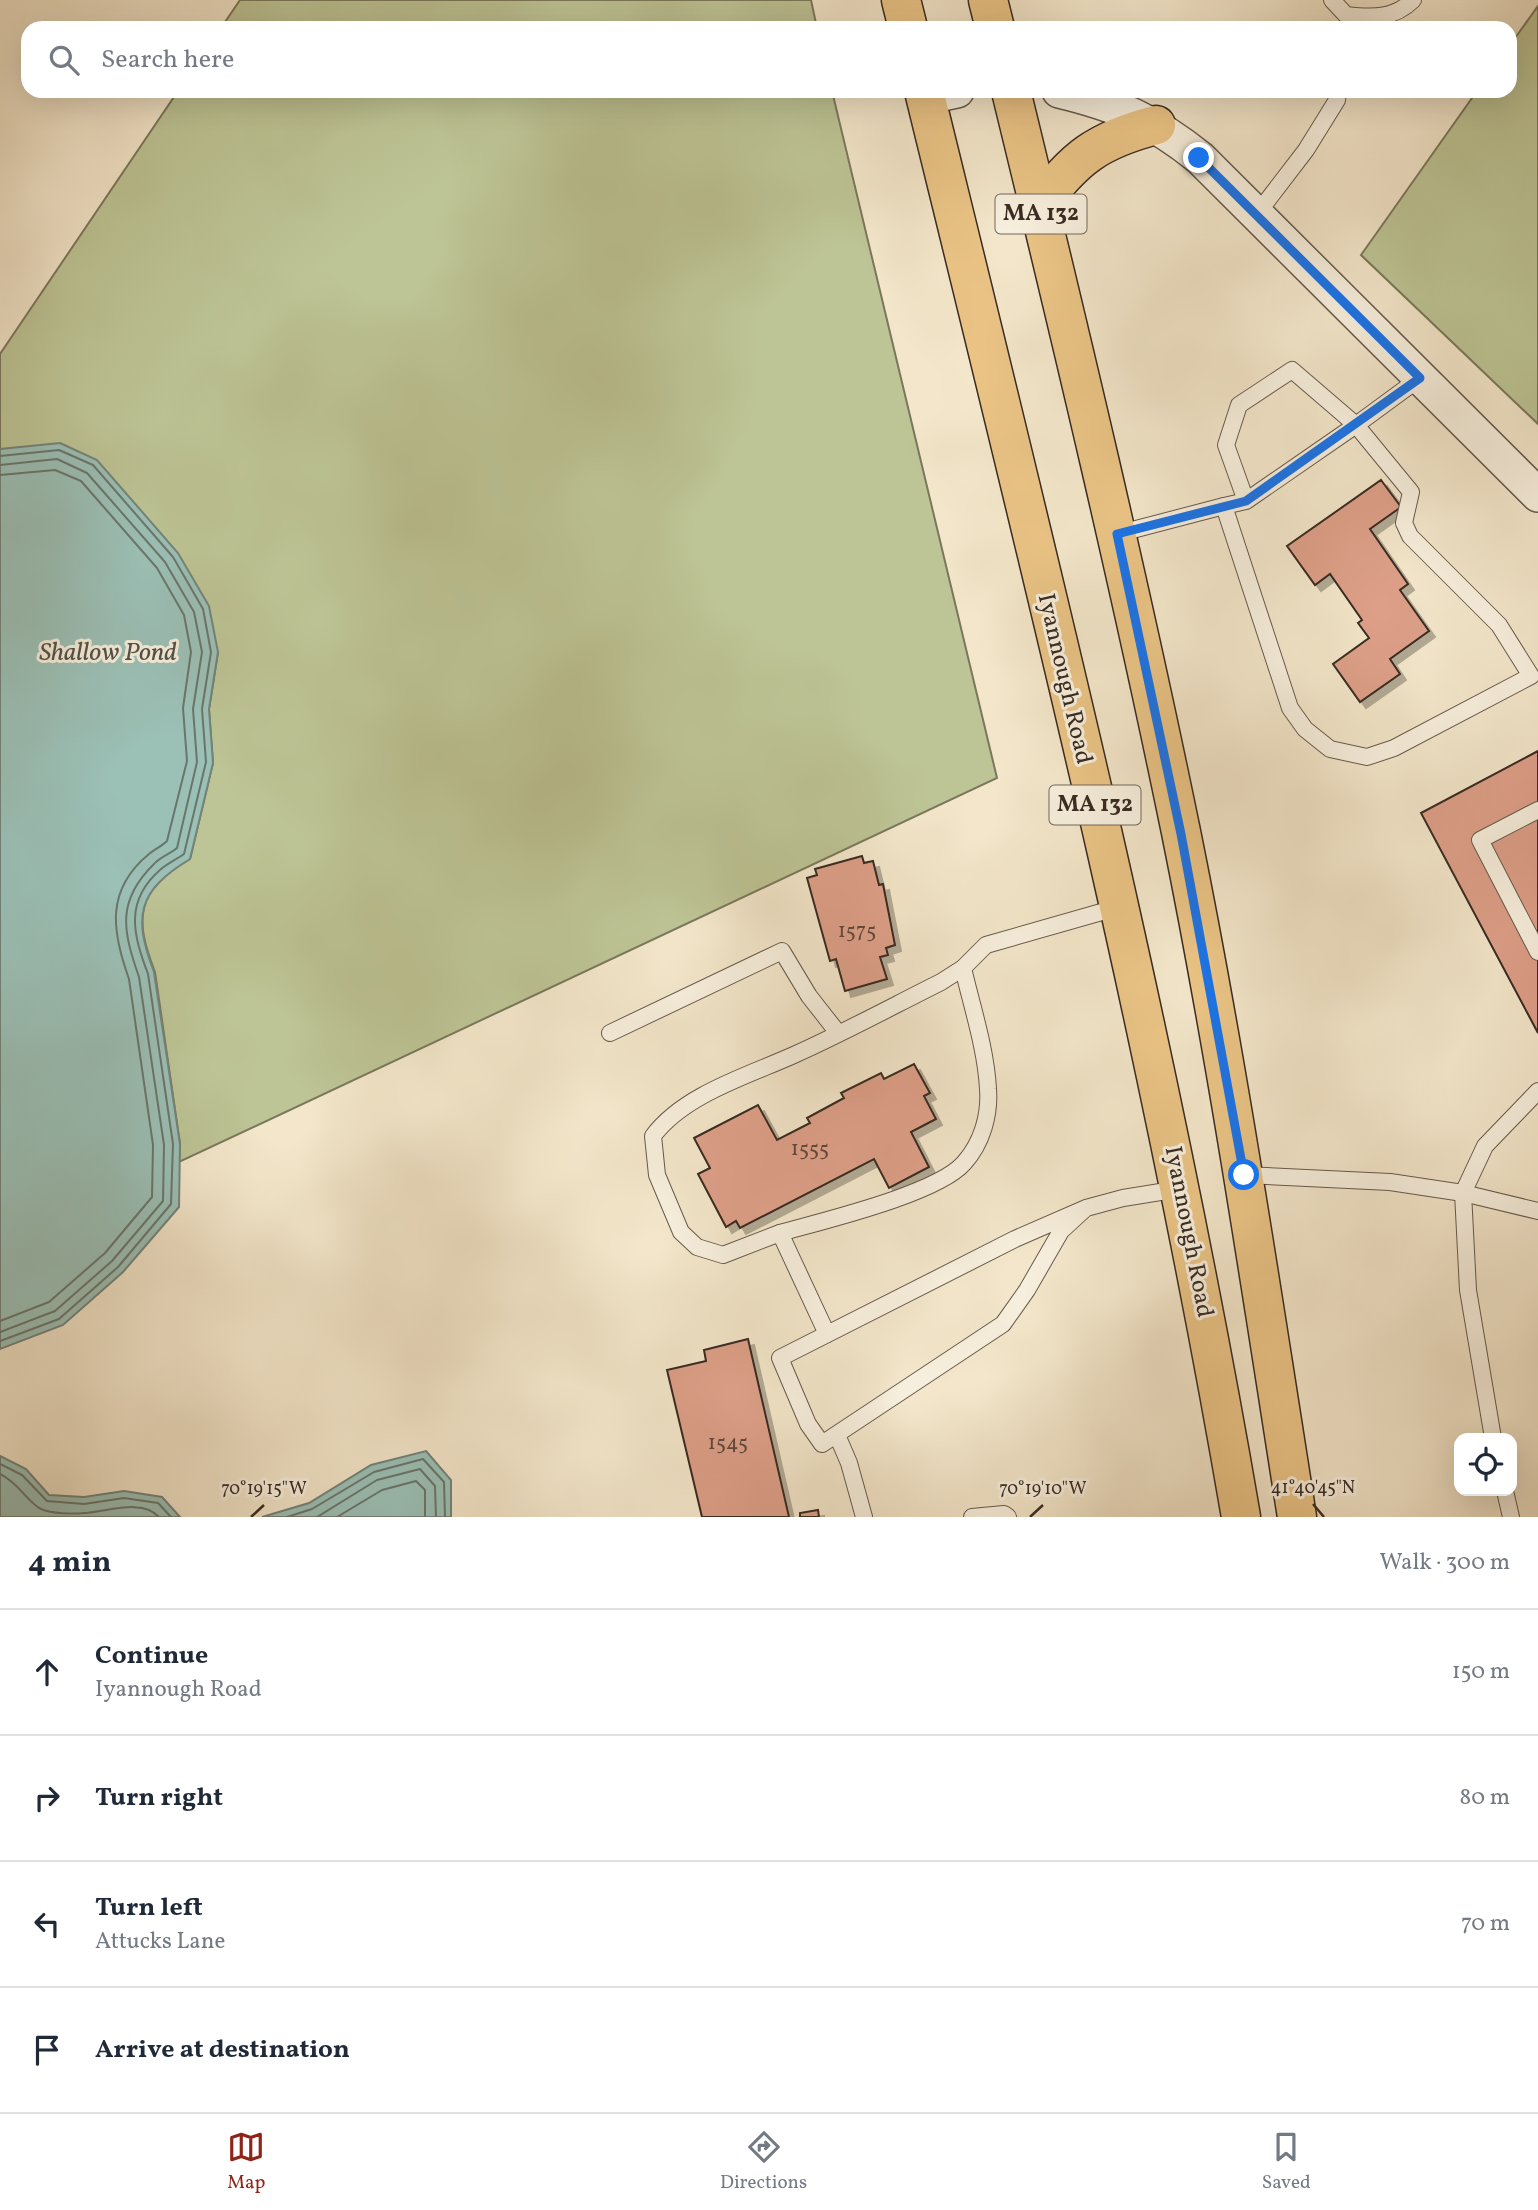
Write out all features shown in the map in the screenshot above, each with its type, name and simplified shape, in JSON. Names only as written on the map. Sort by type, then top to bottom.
[{"type":"main road","points":[[901,0],[906,21]]},
{"type":"main road","points":[[988,0],[993,21]]},
{"type":"main road","name":"Iyannough Road","points":[[936,98],[1181,1189],[1241,1517]]},
{"type":"main road","name":"MA 132","points":[[1013,98],[1117,534],[1181,834],[1244,1175],[1297,1517]]},
{"type":"main road","points":[[1039,206],[1081,156],[1110,140],[1156,125]]},
{"type":"street","points":[[1086,98],[1114,105],[1156,125],[1199,158],[1538,495]]},
{"type":"lane","points":[[1332,0],[1344,21]]},
{"type":"lane","points":[[1353,21],[1387,17],[1413,0]]},
{"type":"lane","points":[[1257,214],[1306,150],[1337,98]]},
{"type":"lane","points":[[1224,506],[1290,708],[1305,729],[1330,749],[1367,757],[1394,748],[1534,674],[1499,625],[1410,536],[1404,523],[1411,492],[1356,425],[1292,370],[1239,405],[1226,445],[1246,501]]},
{"type":"lane","points":[[1117,534],[1246,501],[1420,378]]},
{"type":"lane","points":[[1538,810],[1480,840],[1538,952]]},
{"type":"lane","points":[[963,968],[988,1088],[986,1119],[976,1146],[962,1166],[931,1184],[883,1204],[780,1233],[723,1255],[697,1247],[681,1232],[657,1175],[653,1136],[667,1117],[748,1073],[838,1033],[963,968],[986,945],[1119,906]]},
{"type":"lane","points":[[610,1033],[782,951],[809,996],[838,1033]]},
{"type":"lane","points":[[1492,1433],[1468,1290],[1462,1193],[1485,1146],[1538,1091]]},
{"type":"lane","points":[[1244,1175],[1390,1182],[1462,1193],[1538,1211]]},
{"type":"lane","points":[[1086,1209],[1061,1231],[1027,1290],[1003,1324],[822,1444],[808,1424],[780,1358],[1015,1239],[1086,1209],[1124,1198],[1181,1189]]},
{"type":"lane","points":[[780,1233],[827,1334]]},
{"type":"lane","points":[[836,1435],[849,1463],[864,1517]]},
{"type":"lane","points":[[1506,1496],[1511,1517]]},
{"type":"lane","points":[[972,1517],[1004,1514],[1008,1517]]},
{"type":"green space","points":[[240,0],[811,0],[816,21],[226,21]]},
{"type":"green space","points":[[1538,6],[1538,424],[1361,255],[1472,98],[1517,98],[1517,35]]},
{"type":"green space","points":[[173,98],[834,98],[997,778],[179,1162],[180,1144],[155,972],[142,920],[144,906],[159,882],[190,859],[213,763],[209,709],[218,652],[0,449],[0,354]]},
{"type":"water","name":"Shallow Pond","points":[[60,443],[97,460],[178,553],[209,606],[218,652],[209,709],[213,763],[190,859],[159,882],[144,907],[142,921],[147,953],[154,972],[180,1144],[179,1207],[123,1272],[63,1325],[0,1349],[0,449]]},
{"type":"water","points":[[426,1451],[451,1480],[451,1517],[262,1517],[309,1503],[371,1465]]},
{"type":"water","points":[[0,1456],[26,1469],[49,1495],[84,1497],[124,1491],[162,1497],[180,1517],[0,1517]]},
{"type":"building","points":[[1381,480],[1401,507],[1370,529],[1408,584],[1400,590],[1429,631],[1390,659],[1400,674],[1360,702],[1333,664],[1369,638],[1358,623],[1362,620],[1330,574],[1315,585],[1287,546]]},
{"type":"building","points":[[1538,751],[1538,1033],[1421,813]]},
{"type":"building","points":[[862,856],[864,863],[873,861],[879,885],[883,884],[895,945],[886,948],[888,955],[880,957],[887,979],[845,991],[836,959],[830,961],[807,878],[817,875],[815,869]]},
{"type":"building","points":[[914,1064],[930,1093],[924,1096],[936,1119],[911,1132],[929,1167],[889,1188],[874,1159],[740,1228],[736,1221],[726,1227],[698,1174],[710,1168],[694,1138],[758,1105],[777,1140],[810,1123],[807,1118],[844,1098],[841,1093],[881,1073],[884,1079]]},
{"type":"building","points":[[748,1339],[789,1517],[702,1517],[667,1370],[706,1361],[704,1350]]},
{"type":"building","points":[[818,1510],[819,1517],[800,1517],[800,1513]]},
{"type":"route","points":[[1199,158],[1420,378],[1246,501],[1117,534],[1181,834],[1244,1175]]}]
